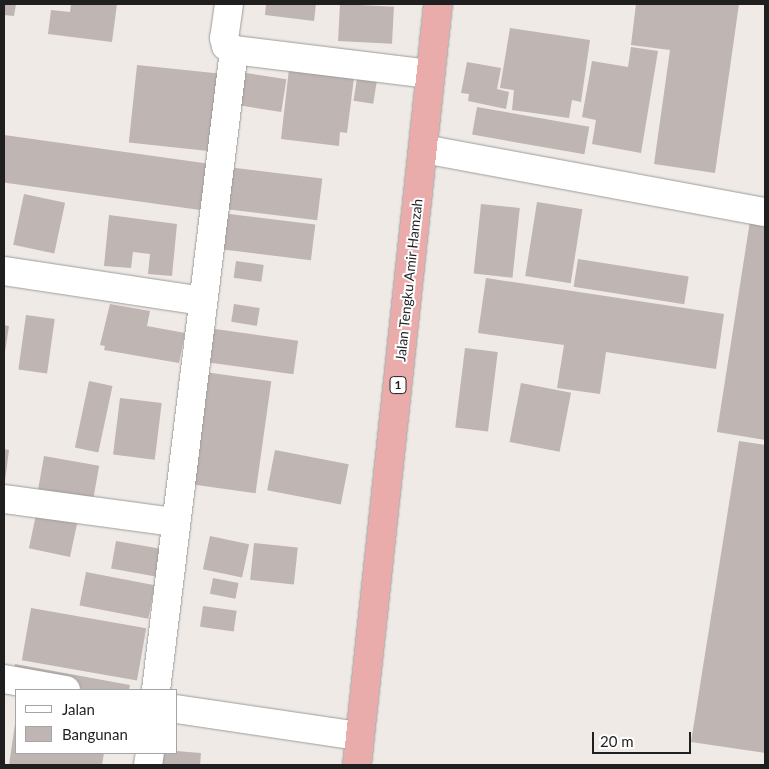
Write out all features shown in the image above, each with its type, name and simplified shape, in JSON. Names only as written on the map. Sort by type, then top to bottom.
[{"type":"highway","name":"Jalan Tengku Amir Hamzah","points":[[357,765],[424,150],[438,4]]},
{"type":"street","points":[[228,4],[224,38],[226,46],[234,50],[430,74]]},
{"type":"street","points":[[156,689],[234,50]]},
{"type":"street","points":[[424,150],[765,212]]},
{"type":"street","points":[[4,271],[203,301]]},
{"type":"street","points":[[4,499],[175,522]]},
{"type":"street","points":[[4,679],[60,689]]},
{"type":"street","points":[[178,709],[359,736]]},
{"type":"building","points":[[4,4],[16,4],[14,16],[4,15]]},
{"type":"building","points":[[71,4],[117,4],[112,42],[48,34],[51,10],[70,12]]},
{"type":"building","points":[[266,4],[316,4],[314,21],[265,15]]},
{"type":"building","points":[[340,4],[394,7],[392,44],[338,41]]},
{"type":"building","points":[[636,4],[739,4],[715,173],[654,164],[670,50],[631,45]]},
{"type":"building","points":[[510,28],[590,40],[581,102],[572,100],[569,118],[512,110],[514,90],[500,88]]},
{"type":"building","points":[[631,47],[658,51],[641,153],[592,144],[596,120],[582,117],[592,61],[628,67]]},
{"type":"building","points":[[467,62],[501,68],[497,89],[509,92],[506,109],[468,101],[469,94],[461,93]]},
{"type":"building","points":[[137,65],[219,74],[210,151],[129,143]]},
{"type":"building","points":[[289,69],[354,78],[347,133],[340,132],[339,146],[281,139]]},
{"type":"building","points":[[240,72],[286,79],[281,112],[235,105]]},
{"type":"building","points":[[358,72],[378,75],[373,104],[353,101]]},
{"type":"building","points":[[477,107],[589,127],[584,154],[472,135]]},
{"type":"building","points":[[4,135],[214,165],[207,211],[4,182]]},
{"type":"building","points":[[228,167],[322,179],[317,220],[223,209]]},
{"type":"building","points":[[24,194],[65,203],[54,254],[13,245]]},
{"type":"building","points":[[537,202],[582,209],[571,283],[525,276]]},
{"type":"building","points":[[481,204],[520,208],[512,278],[474,274]]},
{"type":"building","points":[[221,213],[315,225],[311,260],[217,249]]},
{"type":"building","points":[[109,215],[177,224],[172,276],[148,274],[150,254],[133,252],[131,268],[104,266]]},
{"type":"building","points":[[750,221],[765,223],[765,440],[717,432]]},
{"type":"building","points":[[578,259],[689,277],[684,304],[574,287]]},
{"type":"building","points":[[236,261],[264,265],[261,282],[234,278]]},
{"type":"building","points":[[486,278],[724,314],[716,369],[606,352],[600,394],[557,388],[564,345],[478,333]]},
{"type":"building","points":[[110,304],[150,311],[147,326],[185,333],[179,363],[104,350],[105,346],[100,345]]},
{"type":"building","points":[[234,304],[260,308],[257,326],[231,322]]},
{"type":"building","points":[[26,315],[55,319],[47,374],[18,369]]},
{"type":"building","points":[[4,325],[9,326],[5,352],[4,352]]},
{"type":"building","points":[[208,328],[298,341],[293,374],[203,362]]},
{"type":"building","points":[[465,348],[498,352],[488,431],[455,427]]},
{"type":"building","points":[[198,371],[271,381],[256,493],[182,483]]},
{"type":"building","points":[[89,381],[112,386],[98,453],[75,448]]},
{"type":"building","points":[[521,383],[571,393],[560,452],[510,442]]},
{"type":"building","points":[[120,398],[162,403],[155,460],[113,455]]},
{"type":"building","points":[[739,441],[765,445],[765,753],[691,742]]},
{"type":"building","points":[[4,449],[9,450],[5,481],[4,481]]},
{"type":"building","points":[[275,450],[349,464],[341,505],[267,490]]},
{"type":"building","points":[[44,456],[99,466],[93,500],[38,490]]},
{"type":"building","points":[[37,510],[78,519],[70,557],[29,548]]},
{"type":"building","points":[[210,536],[249,544],[242,578],[203,569]]},
{"type":"building","points":[[116,541],[163,549],[158,577],[111,569]]},
{"type":"building","points":[[254,543],[298,548],[294,584],[250,580]]},
{"type":"building","points":[[86,572],[155,585],[148,619],[80,605]]},
{"type":"building","points":[[213,578],[239,583],[235,599],[210,594]]},
{"type":"building","points":[[203,606],[237,611],[234,632],[200,627]]},
{"type":"building","points":[[31,608],[146,628],[137,681],[22,660]]},
{"type":"building","points":[[15,664],[130,685],[129,689],[76,689],[13,678]]},
{"type":"building","points":[[15,724],[15,754],[104,754],[102,765],[9,765]]},
{"type":"building","points":[[178,751],[201,753],[200,765],[160,765],[161,754],[178,754]]}]
